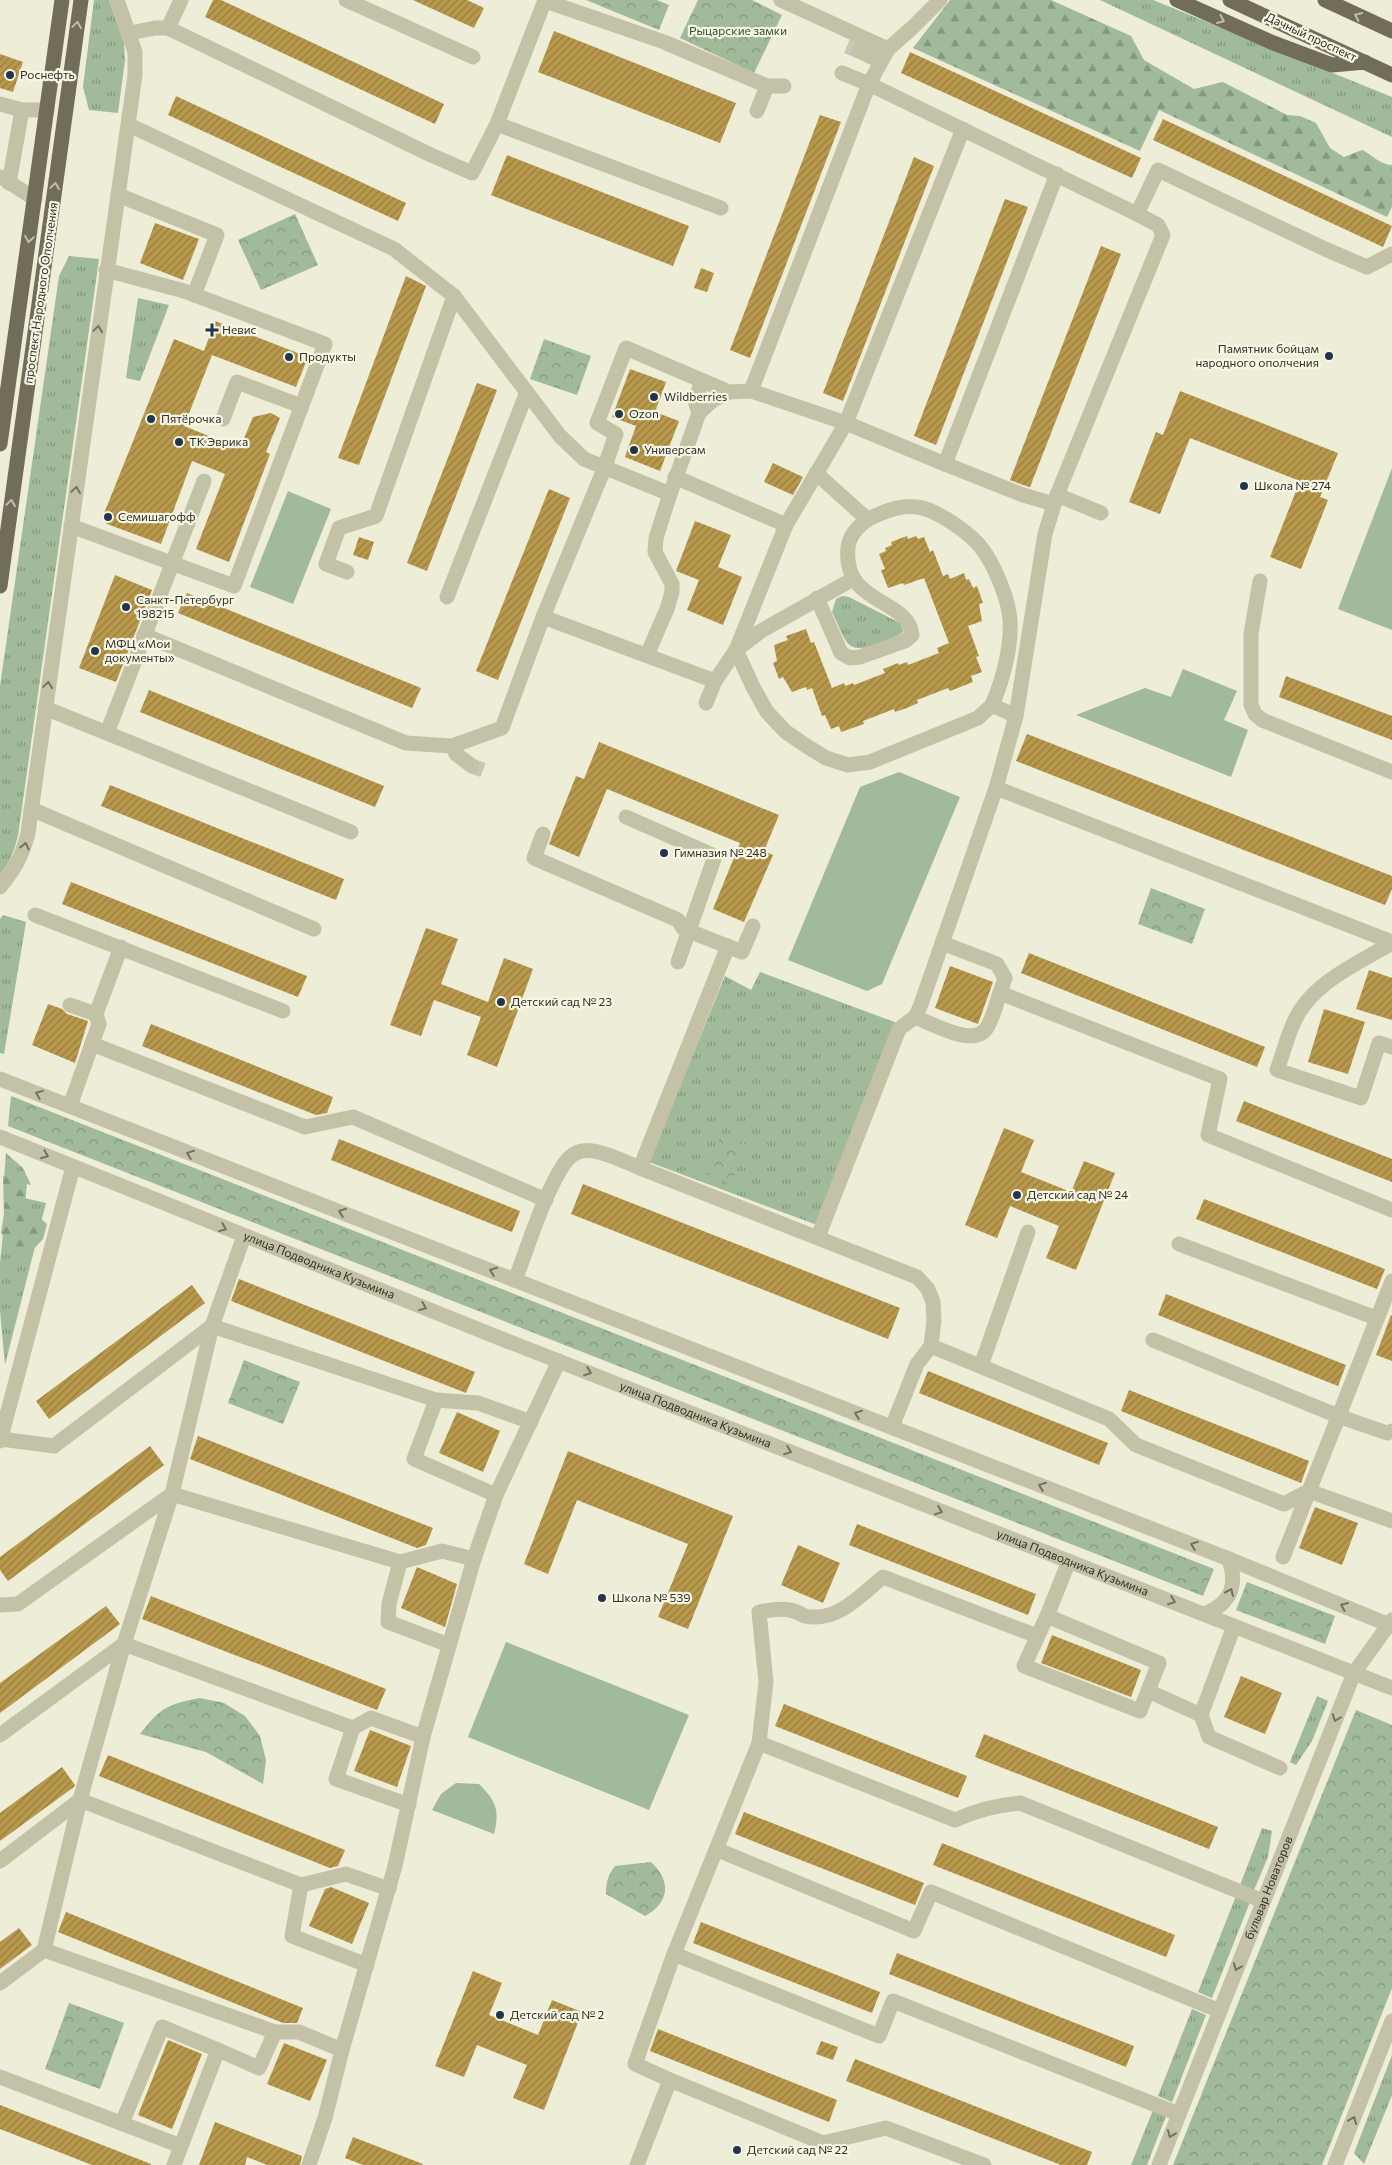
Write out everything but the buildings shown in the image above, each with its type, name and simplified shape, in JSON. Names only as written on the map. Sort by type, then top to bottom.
[{"type":"main road","name":"проспект Народного Ополчения","points":[[0,444],[62,0]]},
{"type":"main road","name":"проспект Народного Ополчения","points":[[0,586],[81,0]]},
{"type":"main road","points":[[1177,0],[1271,42],[1332,65],[1365,62]]},
{"type":"main road","name":"Дачный проспект","points":[[1230,0],[1392,74]]},
{"type":"main road","points":[[1324,0],[1390,27]]},
{"type":"street","points":[[0,887],[15,869],[23,852],[31,809],[72,526],[106,270],[129,125],[135,75],[135,52],[117,0]]},
{"type":"street","points":[[168,28],[180,0]]},
{"type":"street","points":[[346,0],[473,58]]},
{"type":"street","points":[[130,33],[155,28],[168,28],[472,173],[497,124],[545,0],[664,42],[767,86],[784,86]]},
{"type":"street","points":[[781,0],[884,55]]},
{"type":"street","points":[[751,391],[869,84],[884,55],[940,0]]},
{"type":"street","points":[[859,51],[884,55]]},
{"type":"street","points":[[818,1237],[899,1028],[915,1017],[996,788],[1016,716],[1044,534],[1055,500],[1163,235],[1158,225],[1137,214],[869,84],[842,73]]},
{"type":"street","points":[[757,111],[767,86]]},
{"type":"street","points":[[0,104],[22,110],[47,110]]},
{"type":"street","points":[[22,110],[5,179],[35,199]]},
{"type":"street","points":[[497,124],[721,208]]},
{"type":"street","points":[[129,125],[394,249],[454,296],[560,436],[584,459],[604,469],[670,494]]},
{"type":"street","points":[[706,703],[716,682],[736,650],[786,525],[846,423],[963,129]]},
{"type":"street","points":[[1137,214],[1158,170],[1325,249],[1368,267],[1392,254]]},
{"type":"street","points":[[945,464],[1057,174]]},
{"type":"street","points":[[118,195],[217,235],[194,295]]},
{"type":"street","points":[[72,526],[234,586],[325,344],[194,295],[106,270]]},
{"type":"street","points":[[347,572],[326,564],[339,528],[376,516],[454,296]]},
{"type":"street","points":[[144,635],[406,743],[452,746],[502,728],[616,434],[597,423],[626,348],[729,392]]},
{"type":"street","points":[[699,413],[695,402],[702,381]]},
{"type":"street","points":[[223,419],[237,382],[301,406]]},
{"type":"street","points":[[647,655],[667,609],[672,592],[672,584],[655,552],[656,538],[675,477],[699,413],[713,400],[729,392],[751,391],[846,423],[1023,495],[1055,500],[1101,513]]},
{"type":"street","points":[[447,597],[527,392]]},
{"type":"street","points":[[816,474],[867,519]]},
{"type":"street","points":[[675,477],[786,525]]},
{"type":"street","points":[[107,734],[204,481]]},
{"type":"street","points":[[736,650],[753,688],[768,712],[786,732],[826,758],[848,765],[870,762],[978,718],[992,705],[1001,685],[1010,629],[1005,597],[983,549],[974,540],[937,514],[919,507],[901,507],[867,519],[854,532],[848,546],[848,563],[853,579],[870,597],[905,617],[911,625],[912,634],[905,641],[860,657],[850,658],[841,653],[818,598]]},
{"type":"street","points":[[736,650],[761,631],[853,579]]},
{"type":"street","points":[[1260,581],[1251,634],[1251,705],[1255,714],[1262,720],[1392,772]]},
{"type":"street","points":[[544,617],[716,682]]},
{"type":"street","points":[[992,705],[1016,716]]},
{"type":"street","points":[[45,708],[351,832]]},
{"type":"street","points":[[452,746],[456,754],[472,766]]},
{"type":"street","points":[[996,788],[1392,943]]},
{"type":"street","points":[[31,809],[314,929]]},
{"type":"street","points":[[626,817],[715,856],[678,962]]},
{"type":"street","points":[[543,834],[534,858],[678,920],[683,928],[689,931],[742,952],[753,926]]},
{"type":"street","points":[[36,915],[283,1011]]},
{"type":"street","points":[[915,1017],[967,1037],[978,1036],[986,1028],[1000,993],[1005,978],[997,964],[942,943]]},
{"type":"street","points":[[1392,943],[1337,976],[1310,997],[1294,1021],[1277,1070],[1362,1098],[1379,1043],[1392,1047]]},
{"type":"street","points":[[640,1168],[728,946]]},
{"type":"street","points":[[70,1106],[99,1024],[96,1014],[121,947]]},
{"type":"street","points":[[1000,993],[1220,1079],[1208,1135],[1392,1210]]},
{"type":"street","points":[[70,1005],[96,1014]]},
{"type":"street","points":[[92,1044],[306,1127],[353,1117],[546,1200]]},
{"type":"street","points":[[0,1079],[1391,1623]]},
{"type":"street","name":"улица Подводника Кузьмина","points":[[0,1137],[559,1361],[1392,1688]]},
{"type":"street","points":[[515,1280],[546,1200],[565,1163],[574,1153],[584,1150],[595,1151],[818,1237],[918,1277],[928,1289],[933,1302],[934,1321],[931,1346],[917,1364],[892,1427]]},
{"type":"street","points":[[73,1167],[1,1434],[54,1446],[212,1326]]},
{"type":"street","points":[[981,1366],[1028,1232]]},
{"type":"street","points":[[0,1983],[44,1950],[80,1800],[124,1644],[172,1494],[212,1326],[244,1236]]},
{"type":"street","points":[[1178,1244],[1376,1318]]},
{"type":"street","points":[[1283,1557],[1392,1281]]},
{"type":"street","points":[[212,1326],[436,1400],[478,1403],[531,1422]]},
{"type":"street","points":[[1153,1340],[1338,1416],[1387,1433],[1392,1431]]},
{"type":"street","points":[[931,1346],[1109,1419],[1136,1445],[1284,1504],[1309,1491],[1392,1521]]},
{"type":"street","points":[[309,2165],[325,2118],[342,2050],[389,1889],[423,1737],[474,1559],[496,1495],[559,1361]]},
{"type":"street","points":[[436,1400],[414,1459],[496,1495]]},
{"type":"street","points":[[172,1494],[400,1562],[442,1551],[474,1559]]},
{"type":"street","points":[[0,1605],[18,1604],[172,1494]]},
{"type":"street","points":[[1205,1614],[1217,1609],[1227,1599],[1233,1586],[1234,1573],[1229,1560]]},
{"type":"street","points":[[1046,1616],[1160,1663],[1140,1711],[1024,1666],[1069,1561]]},
{"type":"street","points":[[400,1562],[389,1604],[388,1622],[448,1645]]},
{"type":"street","points":[[984,2165],[886,2128],[823,2143],[635,2064],[674,1954],[760,1743],[766,1682],[759,1612],[774,1609],[789,1610],[806,1616],[822,1616],[838,1612],[883,1577],[1037,1636]]},
{"type":"street","name":"бульвар Новаторов","points":[[1159,2165],[1354,1673],[1391,1623]]},
{"type":"street","points":[[1234,1626],[1202,1715],[1209,1737],[1280,1768]]},
{"type":"street","points":[[124,1644],[353,1728]]},
{"type":"street","points":[[0,1735],[124,1644]]},
{"type":"street","points":[[1148,1691],[1202,1715]]},
{"type":"street","points":[[409,1805],[336,1779],[353,1728],[372,1718],[423,1737]]},
{"type":"street","points":[[760,1743],[955,1820],[998,1804],[1020,1803],[1264,1901]]},
{"type":"street","points":[[0,1861],[80,1800]]},
{"type":"street","points":[[80,1800],[301,1885],[346,1874],[389,1889]]},
{"type":"street","points":[[718,1850],[914,1931],[931,1892],[1220,2011]]},
{"type":"street","points":[[301,1885],[292,1936],[367,1965]]},
{"type":"street","points":[[44,1950],[275,2032],[300,2032],[342,2050]]},
{"type":"street","points":[[674,1954],[879,2036],[893,2000],[1179,2114]]},
{"type":"street","points":[[1338,2164],[1388,2044],[1392,2021]]},
{"type":"street","points":[[122,2123],[162,2027],[259,2068],[275,2032]]},
{"type":"street","points":[[174,2165],[218,2050]]},
{"type":"street","points":[[0,2077],[181,2146]]},
{"type":"street","points":[[638,2165],[670,2080]]},
{"type":"green space","points":[[94,0],[109,0],[124,43],[125,60],[118,113],[89,110],[83,87]]},
{"type":"green space","points":[[586,0],[657,0],[669,5],[659,30]]},
{"type":"green space","name":"Рыцарские замки","points":[[698,0],[752,0],[782,15],[754,73],[680,38]]},
{"type":"green space","points":[[950,0],[1051,0],[1131,36],[1144,60],[1194,89],[1223,82],[1287,115],[1300,116],[1316,123],[1330,148],[1344,157],[1362,150],[1380,162],[1392,165],[1392,207],[1387,217],[1159,110],[1140,151],[913,48]]},
{"type":"green space","points":[[1100,0],[1153,0],[1392,97],[1392,137]]},
{"type":"green space","points":[[295,214],[318,265],[261,290],[238,240]]},
{"type":"green space","points":[[69,256],[99,259],[18,836],[11,856],[0,875],[0,686],[59,276]]},
{"type":"green space","points":[[138,298],[169,305],[140,381],[126,378]]},
{"type":"green space","points":[[544,339],[591,356],[577,395],[530,379]]},
{"type":"green space","points":[[1392,468],[1392,630],[1338,609]]},
{"type":"green space","points":[[288,491],[331,509],[293,604],[250,587]]},
{"type":"green space","points":[[842,596],[849,597],[900,623],[903,631],[901,634],[872,646],[857,648],[851,646],[844,638],[832,612],[836,599]]},
{"type":"green space","points":[[1183,669],[1237,691],[1224,720],[1248,730],[1231,777],[1076,715],[1145,688],[1171,697]]},
{"type":"green space","points":[[899,772],[960,797],[882,984],[867,991],[788,960],[860,787]]},
{"type":"green space","points":[[1151,888],[1205,909],[1192,944],[1138,924]]},
{"type":"green space","points":[[3,915],[26,922],[4,1054],[0,1053],[0,919]]},
{"type":"green space","points":[[760,972],[897,1023],[817,1225],[649,1162],[725,976],[751,990]]},
{"type":"green space","points":[[11,1096],[1214,1569],[1203,1596],[8,1126]]},
{"type":"green space","points":[[721,1134],[747,1145],[730,1184],[705,1173]]},
{"type":"green space","points":[[6,1153],[23,1168],[31,1185],[4,1179]]},
{"type":"green space","points":[[18,1171],[27,1183],[25,1205],[47,1224],[43,1239],[31,1252],[15,1252],[1,1233],[4,1214],[3,1176]]},
{"type":"green space","points":[[7,1194],[46,1203],[5,1365],[0,1311],[0,1263]]},
{"type":"green space","points":[[244,1360],[300,1382],[283,1424],[228,1403]]},
{"type":"green space","points":[[1247,1582],[1335,1616],[1325,1644],[1236,1610]]},
{"type":"green space","points":[[506,1642],[689,1715],[649,1810],[468,1737]]},
{"type":"green space","points":[[1317,1696],[1328,1701],[1312,1741],[1296,1765],[1290,1762]]},
{"type":"green space","points":[[200,1698],[224,1703],[245,1716],[260,1736],[266,1760],[263,1784],[206,1752],[140,1734],[153,1718],[166,1708],[180,1702]]},
{"type":"green space","points":[[1356,1710],[1392,1725],[1392,1988],[1322,2165],[1173,2165]]},
{"type":"green space","points":[[456,1783],[479,1784],[493,1801],[497,1818],[494,1834],[432,1810],[441,1794]]},
{"type":"green space","points":[[1262,1828],[1272,1831],[1268,1857],[1254,1890],[1240,1885]]},
{"type":"green space","points":[[651,1862],[658,1869],[665,1884],[663,1898],[653,1911],[645,1916],[606,1894],[608,1879],[615,1866]]},
{"type":"green space","points":[[1236,1896],[1250,1902],[1212,1998],[1198,1992]]},
{"type":"green space","points":[[69,2003],[124,2023],[100,2089],[45,2069]]},
{"type":"green space","points":[[1192,2009],[1206,2015],[1172,2102],[1158,2096]]},
{"type":"green space","points":[[1392,2055],[1392,2095],[1364,2164],[1354,2153]]},
{"type":"green space","points":[[1153,2110],[1166,2116],[1147,2165],[1131,2165]]},
{"type":"tunnel","points":[[847,46],[859,51]]},
{"type":"tunnel","points":[[472,766],[483,770]]},
{"type":"place","name":"Роснефть","points":[[10,75]]},
{"type":"place","name":"Невис","points":[[212,330]]},
{"type":"place","name":"Памятник бойцам народного ополчения","points":[[1329,356]]},
{"type":"place","name":"Продукты","points":[[289,357]]},
{"type":"place","name":"Wildberries","points":[[654,397]]},
{"type":"place","name":"Ozon","points":[[619,414]]},
{"type":"place","name":"Пятёрочка","points":[[151,419]]},
{"type":"place","name":"ТК Эврика","points":[[179,442]]},
{"type":"place","name":"Универсам","points":[[634,450]]},
{"type":"place","name":"Школа № 274","points":[[1244,486]]},
{"type":"place","name":"Семишагофф","points":[[108,517]]},
{"type":"place","name":"Санкт-Петербург 198215","points":[[126,607]]},
{"type":"place","name":"МФЦ «Мои документы»","points":[[95,651]]},
{"type":"place","name":"Гимназия № 248","points":[[664,853]]},
{"type":"place","name":"Детский сад № 23","points":[[501,1002]]},
{"type":"place","name":"Детский сад № 24","points":[[1017,1195]]},
{"type":"place","name":"Школа № 539","points":[[602,1598]]},
{"type":"place","name":"Детский сад № 2","points":[[500,2015]]},
{"type":"place","name":"Детский сад № 22","points":[[737,2150]]}]
